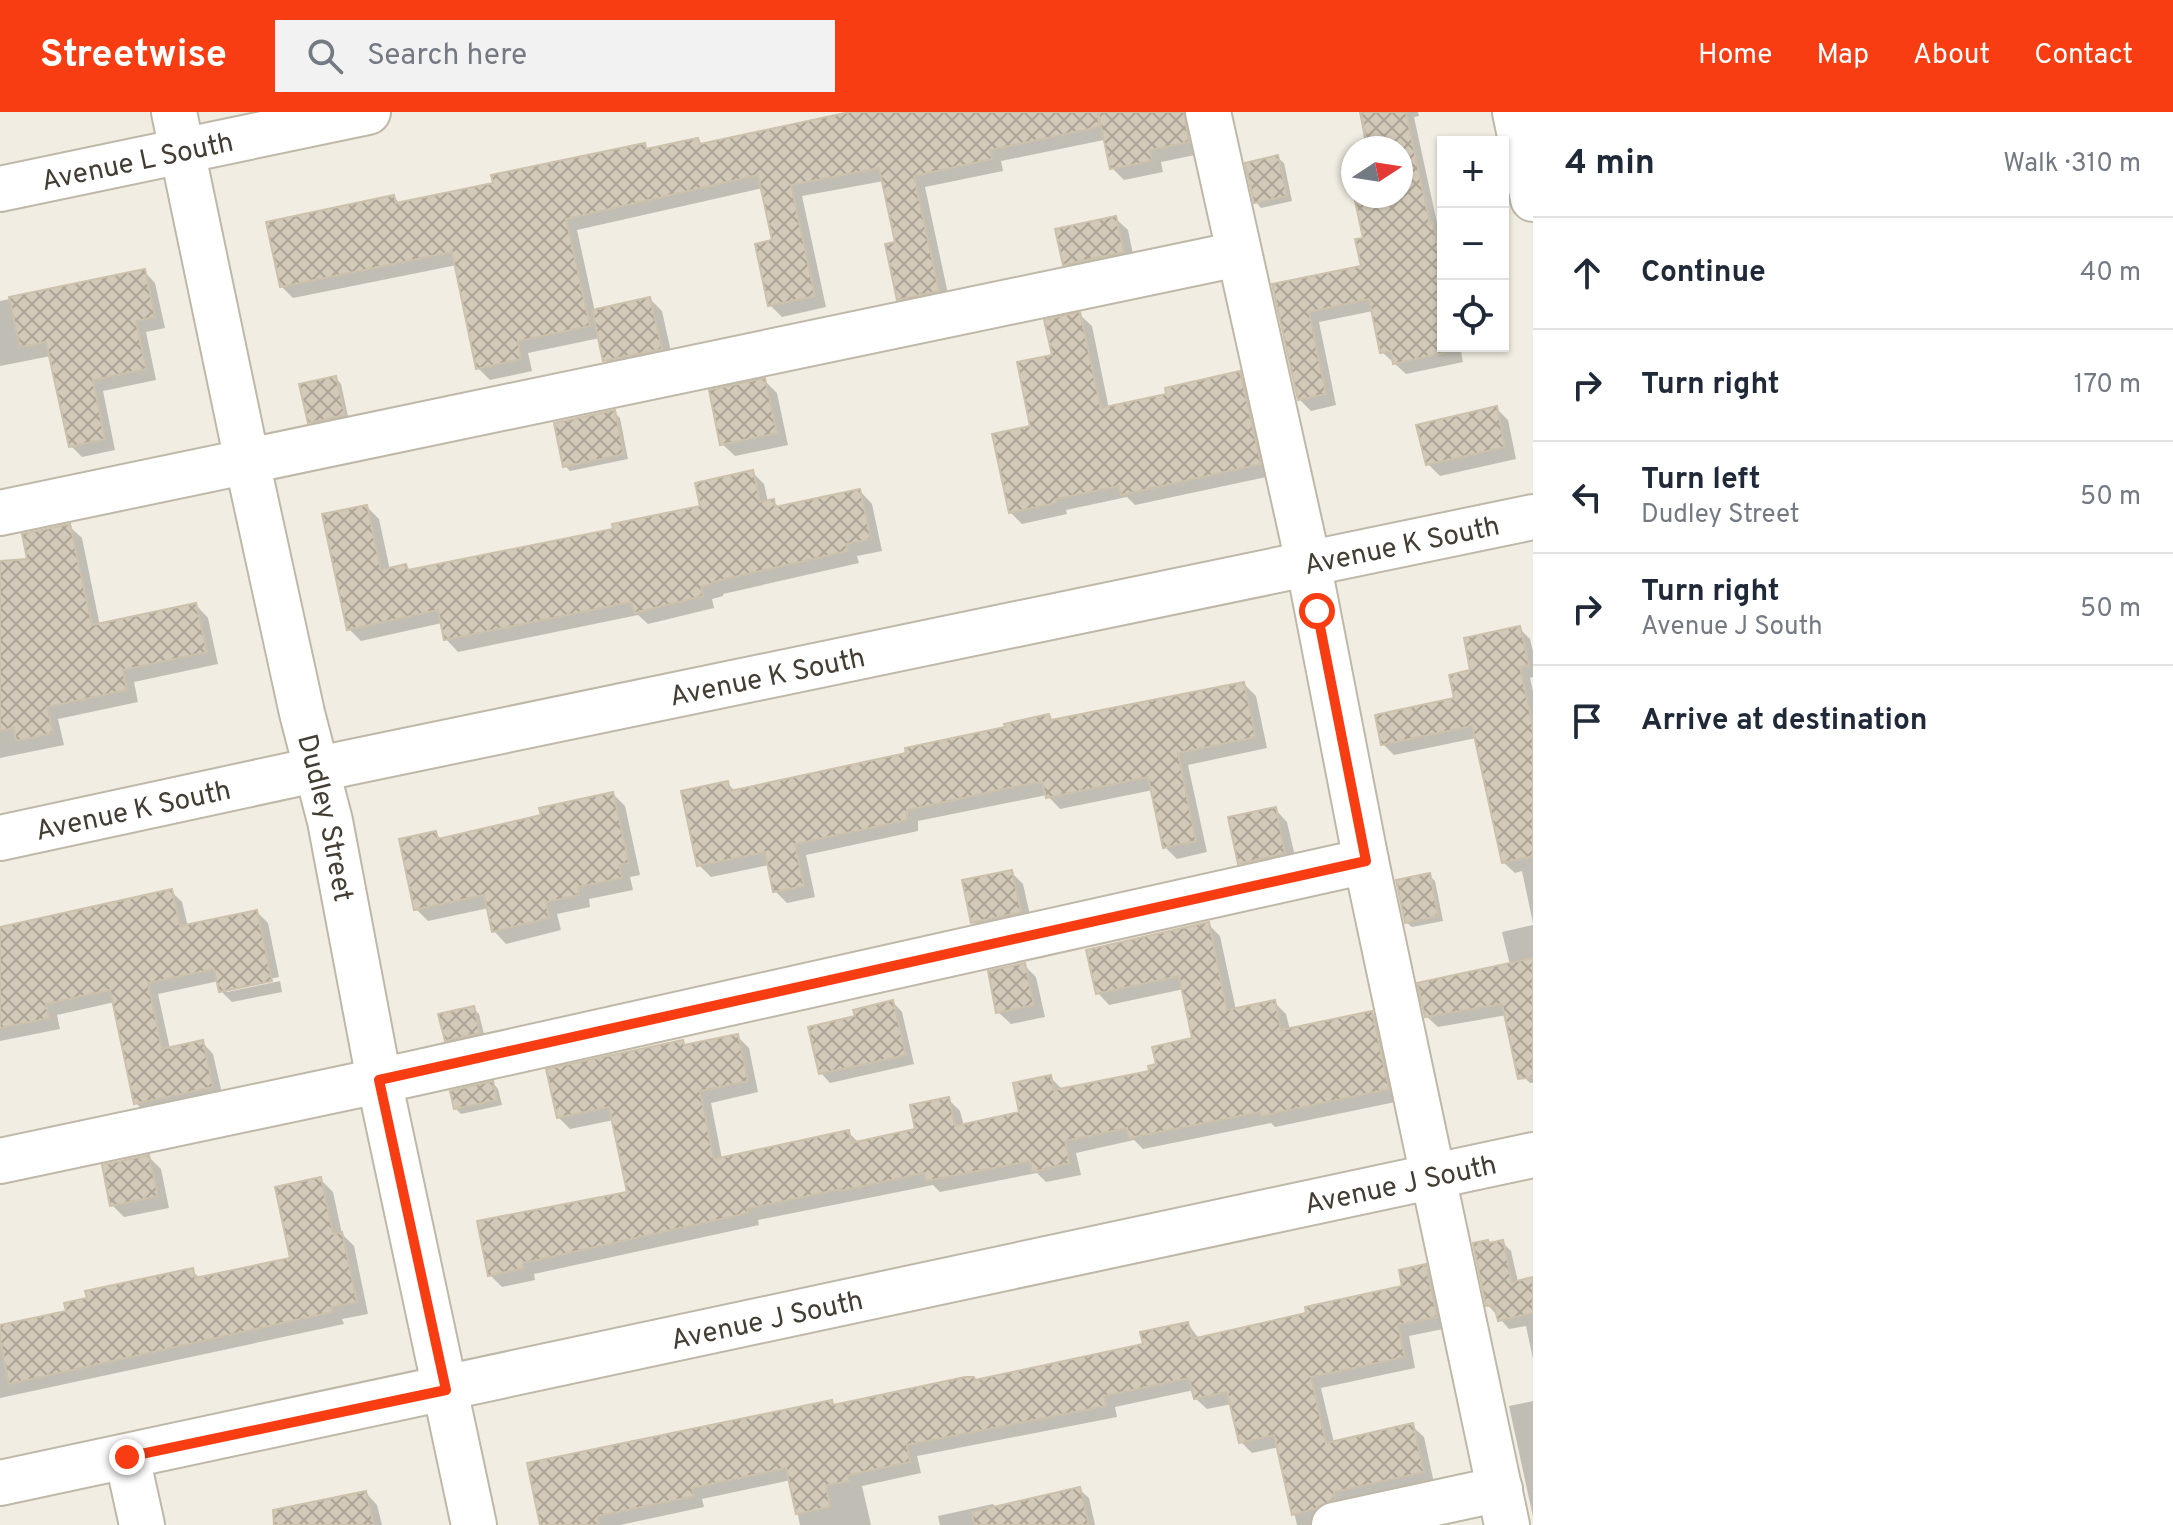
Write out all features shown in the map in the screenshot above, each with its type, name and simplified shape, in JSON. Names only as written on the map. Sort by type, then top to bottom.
[{"type":"street","name":"Avenue L South","points":[[0,189],[179,132],[368,112]]},
{"type":"street","points":[[1208,112],[1308,562],[1366,861],[1503,1507],[1334,1525]]},
{"type":"street","points":[[1521,117],[1533,199]]},
{"type":"street","name":"Dudley Street","points":[[179,132],[247,461],[330,821],[379,1080],[474,1525]]},
{"type":"street","points":[[0,513],[1238,254]]},
{"type":"street","name":"Avenue K South","points":[[0,838],[1533,517]]},
{"type":"street","points":[[0,1161],[1366,861]]},
{"type":"street","name":"Avenue J South","points":[[0,1483],[1533,1155]]},
{"type":"street","points":[[127,1457],[142,1525]]},
{"type":"building","points":[[850,112],[1098,112],[1099,127],[990,150],[992,159],[914,176],[939,291],[897,300],[885,244],[895,242],[879,168],[791,185],[815,296],[768,306],[755,244],[772,240],[758,175],[566,219],[590,326],[518,341],[521,359],[476,369],[452,252],[280,287],[266,222],[394,195],[396,203],[493,183],[491,175],[645,143],[646,149],[698,138],[700,144]]},
{"type":"building","points":[[1098,112],[1184,112],[1189,142],[1150,150],[1152,161],[1110,169]]},
{"type":"building","points":[[1361,112],[1406,112],[1411,136],[1366,136]]},
{"type":"building","points":[[1413,145],[1430,224],[1433,223],[1437,242],[1437,352],[1443,353],[1393,364],[1391,351],[1380,353],[1369,299],[1309,312],[1326,394],[1298,400],[1272,284],[1361,266],[1355,239],[1363,238],[1357,208],[1413,208]]},
{"type":"building","points":[[1278,155],[1287,196],[1254,203],[1245,163]]},
{"type":"building","points":[[1116,216],[1124,252],[1063,265],[1055,229]]},
{"type":"building","points":[[145,269],[155,317],[136,321],[146,369],[93,380],[105,439],[69,447],[46,342],[20,347],[9,297]]},
{"type":"building","points":[[650,297],[662,349],[603,361],[592,310]]},
{"type":"building","points":[[1080,312],[1101,408],[1166,394],[1165,388],[1240,371],[1261,464],[1121,495],[1119,486],[1009,513],[992,434],[1030,426],[1017,362],[1052,355],[1044,320]]},
{"type":"building","points":[[336,376],[345,415],[308,423],[299,384]]},
{"type":"building","points":[[765,378],[777,433],[720,445],[709,390]]},
{"type":"building","points":[[1497,406],[1505,447],[1426,465],[1416,425]]},
{"type":"building","points":[[615,410],[624,454],[563,467],[554,423]]},
{"type":"building","points":[[753,470],[760,502],[774,499],[775,507],[860,489],[871,539],[846,544],[848,551],[712,582],[701,587],[703,596],[634,613],[631,602],[444,640],[438,610],[347,630],[322,514],[367,505],[381,570],[406,564],[408,570],[613,529],[612,524],[700,506],[695,483]]},
{"type":"building","points":[[70,524],[92,625],[196,603],[207,652],[123,670],[127,690],[47,707],[53,733],[16,741],[14,728],[0,731],[0,561],[27,559],[22,534]]},
{"type":"building","points":[[1520,626],[1529,665],[1520,667],[1533,727],[1533,856],[1502,863],[1472,726],[1381,745],[1375,715],[1454,698],[1449,675],[1470,670],[1464,638]]},
{"type":"building","points":[[1244,682],[1256,737],[1178,753],[1196,841],[1163,848],[1148,777],[1046,798],[1042,782],[907,810],[907,820],[795,844],[804,886],[773,892],[765,852],[697,866],[681,791],[728,781],[730,791],[906,753],[905,748],[1005,727],[1004,724],[1049,714],[1051,720]]},
{"type":"building","points":[[613,792],[629,863],[619,865],[622,878],[578,887],[579,895],[546,902],[549,918],[492,932],[484,895],[414,910],[399,839],[436,831],[438,839],[541,815],[539,808]]},
{"type":"building","points":[[1276,807],[1285,853],[1238,864],[1228,817]]},
{"type":"building","points":[[1012,870],[1021,912],[971,923],[962,880]]},
{"type":"building","points":[[1430,873],[1438,916],[1405,923],[1396,880]]},
{"type":"building","points":[[172,889],[180,926],[257,910],[272,981],[219,992],[214,969],[148,983],[162,1049],[203,1040],[213,1087],[134,1104],[110,990],[46,1004],[49,1018],[0,1028],[0,927]]},
{"type":"building","points":[[1209,922],[1227,1010],[1275,1000],[1281,1030],[1372,1011],[1389,1089],[1261,1116],[1260,1112],[1129,1138],[1127,1128],[1065,1141],[1070,1163],[1032,1172],[1030,1161],[926,1181],[924,1173],[840,1189],[747,1209],[748,1213],[523,1263],[524,1268],[488,1276],[477,1221],[627,1192],[609,1107],[557,1118],[546,1069],[683,1040],[684,1045],[738,1034],[748,1081],[700,1091],[714,1159],[849,1130],[851,1143],[915,1129],[910,1105],[949,1097],[955,1126],[1019,1112],[1013,1083],[1051,1075],[1054,1090],[1149,1071],[1148,1066],[1156,1064],[1152,1047],[1192,1038],[1179,976],[1096,994],[1086,950]]},
{"type":"building","points":[[1533,958],[1533,1077],[1518,1079],[1502,1004],[1425,1017],[1417,983]]},
{"type":"building","points":[[1025,963],[1034,1005],[996,1013],[988,971]]},
{"type":"building","points":[[893,1000],[906,1055],[819,1074],[808,1027],[855,1016],[853,1010]]},
{"type":"building","points":[[474,1006],[480,1033],[445,1041],[438,1014]]},
{"type":"building","points":[[493,1081],[497,1100],[454,1109],[450,1091]]},
{"type":"building","points":[[149,1155],[158,1196],[110,1206],[102,1165]]},
{"type":"building","points":[[321,1177],[333,1234],[342,1232],[357,1302],[331,1307],[332,1312],[9,1384],[0,1325],[66,1311],[64,1303],[87,1298],[85,1291],[193,1268],[195,1278],[290,1258],[275,1187]]},
{"type":"building","points":[[1488,1240],[1489,1243],[1503,1240],[1512,1282],[1533,1277],[1533,1313],[1498,1321],[1494,1305],[1486,1306],[1473,1243]]},
{"type":"building","points":[[1426,1264],[1437,1317],[1398,1325],[1405,1357],[1311,1377],[1326,1443],[1413,1423],[1424,1472],[1334,1492],[1335,1499],[1315,1509],[1292,1515],[1274,1435],[1239,1443],[1227,1392],[1194,1399],[1189,1378],[1104,1396],[1106,1406],[907,1445],[910,1462],[848,1475],[849,1481],[826,1485],[830,1507],[796,1514],[786,1468],[692,1488],[694,1496],[598,1516],[599,1525],[540,1525],[527,1463],[832,1400],[833,1405],[965,1377],[974,1377],[975,1380],[1143,1344],[1140,1332],[1188,1322],[1192,1339],[1306,1313],[1305,1307],[1402,1286],[1399,1270]]},
{"type":"building","points":[[1080,1487],[1089,1525],[974,1525],[972,1512]]},
{"type":"building","points":[[366,1491],[374,1525],[274,1525],[273,1510]]},
{"type":"route","points":[[127,1457],[446,1390],[379,1080],[1366,861],[1317,611]]}]
